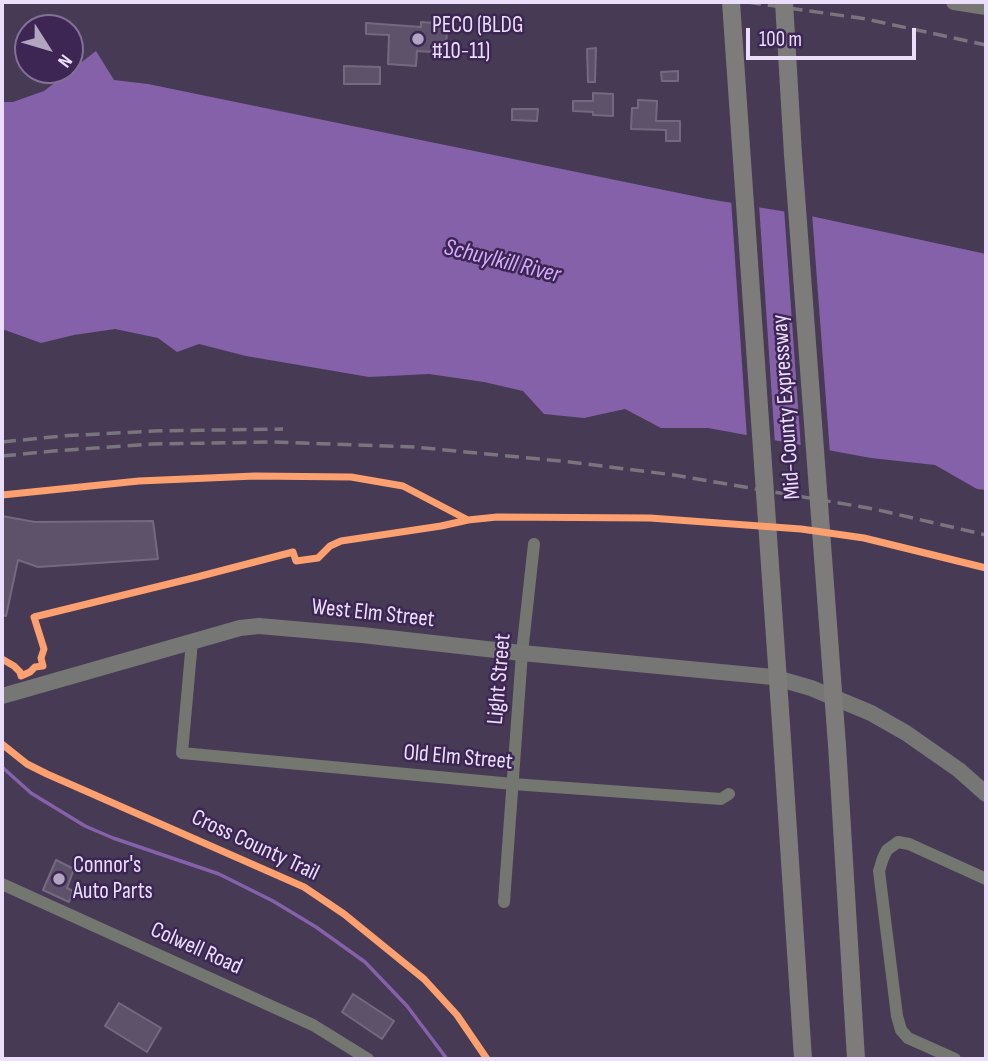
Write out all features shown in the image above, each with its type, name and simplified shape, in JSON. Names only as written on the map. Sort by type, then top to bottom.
[{"type":"highway","name":"Mid-County Expressway","points":[[731,2],[803,1059]]},
{"type":"highway","name":"Mid-County Expressway","points":[[783,2],[837,745],[856,1059]]},
{"type":"main road","points":[[954,2],[986,7]]},
{"type":"main road","name":"West Elm Street","points":[[2,696],[192,641],[240,628],[259,626],[773,677],[811,688],[871,713],[906,733],[959,770],[986,794]]},
{"type":"street","name":"Light Street","points":[[504,902],[522,653],[534,544]]},
{"type":"street","name":"Old Elm Street","points":[[192,641],[182,753],[513,784],[721,799],[729,794]]},
{"type":"street","points":[[955,1059],[908,1038],[901,1030],[879,871],[889,848],[898,842],[909,844],[986,879]]},
{"type":"street","name":"Colwell Road","points":[[2,884],[313,1025],[368,1059]]},
{"type":"water","name":"Schuylkill River","points":[[96,51],[114,80],[148,84],[708,199],[806,215],[986,254],[986,490],[977,489],[935,465],[871,458],[708,428],[661,428],[625,409],[584,418],[544,414],[523,391],[484,382],[429,374],[369,377],[246,356],[199,344],[177,352],[158,338],[115,329],[41,343],[2,329],[2,102],[13,102],[44,91],[53,84],[84,84],[84,60]]},
{"type":"pier","points":[[731,199],[759,204],[775,444],[747,439]]},
{"type":"pier","points":[[784,208],[812,213],[830,454],[801,449]]},
{"type":"building","name":"PECO (BLDG #10-11)","points":[[421,22],[447,24],[446,53],[417,51],[416,66],[388,64],[389,35],[366,34],[366,23],[421,27]]},
{"type":"building","points":[[596,48],[595,82],[588,82],[587,49]]},
{"type":"building","name":"PECO (BLDG #10-11)","points":[[344,66],[380,67],[380,84],[344,84]]},
{"type":"building","points":[[678,71],[678,81],[662,81],[661,72]]},
{"type":"building","name":"PECO (BLDG #10-11)","points":[[593,93],[613,94],[613,116],[573,111],[573,101],[593,101]]},
{"type":"building","points":[[638,100],[657,101],[656,121],[680,121],[680,141],[666,141],[666,130],[631,129],[632,108],[638,108]]},
{"type":"building","name":"PECO (BLDG #10-11)","points":[[512,109],[538,109],[537,121],[512,120]]},
{"type":"building","points":[[2,516],[35,522],[153,521],[158,559],[38,567],[18,560],[6,616],[2,615]]},
{"type":"building","name":"Connor's Auto Parts","points":[[56,860],[74,869],[67,888],[73,891],[69,902],[43,890]]},
{"type":"building","points":[[353,994],[394,1021],[382,1039],[342,1012]]},
{"type":"building","points":[[119,1003],[161,1028],[147,1052],[105,1026]]},
{"type":"waterway","points":[[2,767],[31,793],[85,826],[219,874],[273,901],[316,927],[365,962],[407,1006],[447,1059]]},
{"type":"railway","points":[[747,2],[866,19],[986,45]]},
{"type":"railway","points":[[2,442],[154,431],[283,429]]},
{"type":"railway","points":[[2,456],[153,444],[273,442],[414,447],[674,475],[874,509],[986,535]]},
{"type":"cycle path","points":[[2,495],[139,481],[255,476],[351,477],[403,486],[468,520]]},
{"type":"cycle path","points":[[2,659],[14,666],[21,676],[35,667],[43,666],[41,658],[44,649],[34,617],[293,552],[296,561],[318,558],[330,546],[341,541],[497,517],[650,518],[801,529],[864,538],[986,568]]},
{"type":"cycle path","name":"Cross County Trail","points":[[2,744],[27,764],[47,774],[304,887],[344,914],[424,979],[457,1015],[487,1059]]},
{"type":"place","name":"PECO (BLDG #10-11)","points":[[418,39]]},
{"type":"place","name":"Connor's Auto Parts","points":[[59,879]]}]
